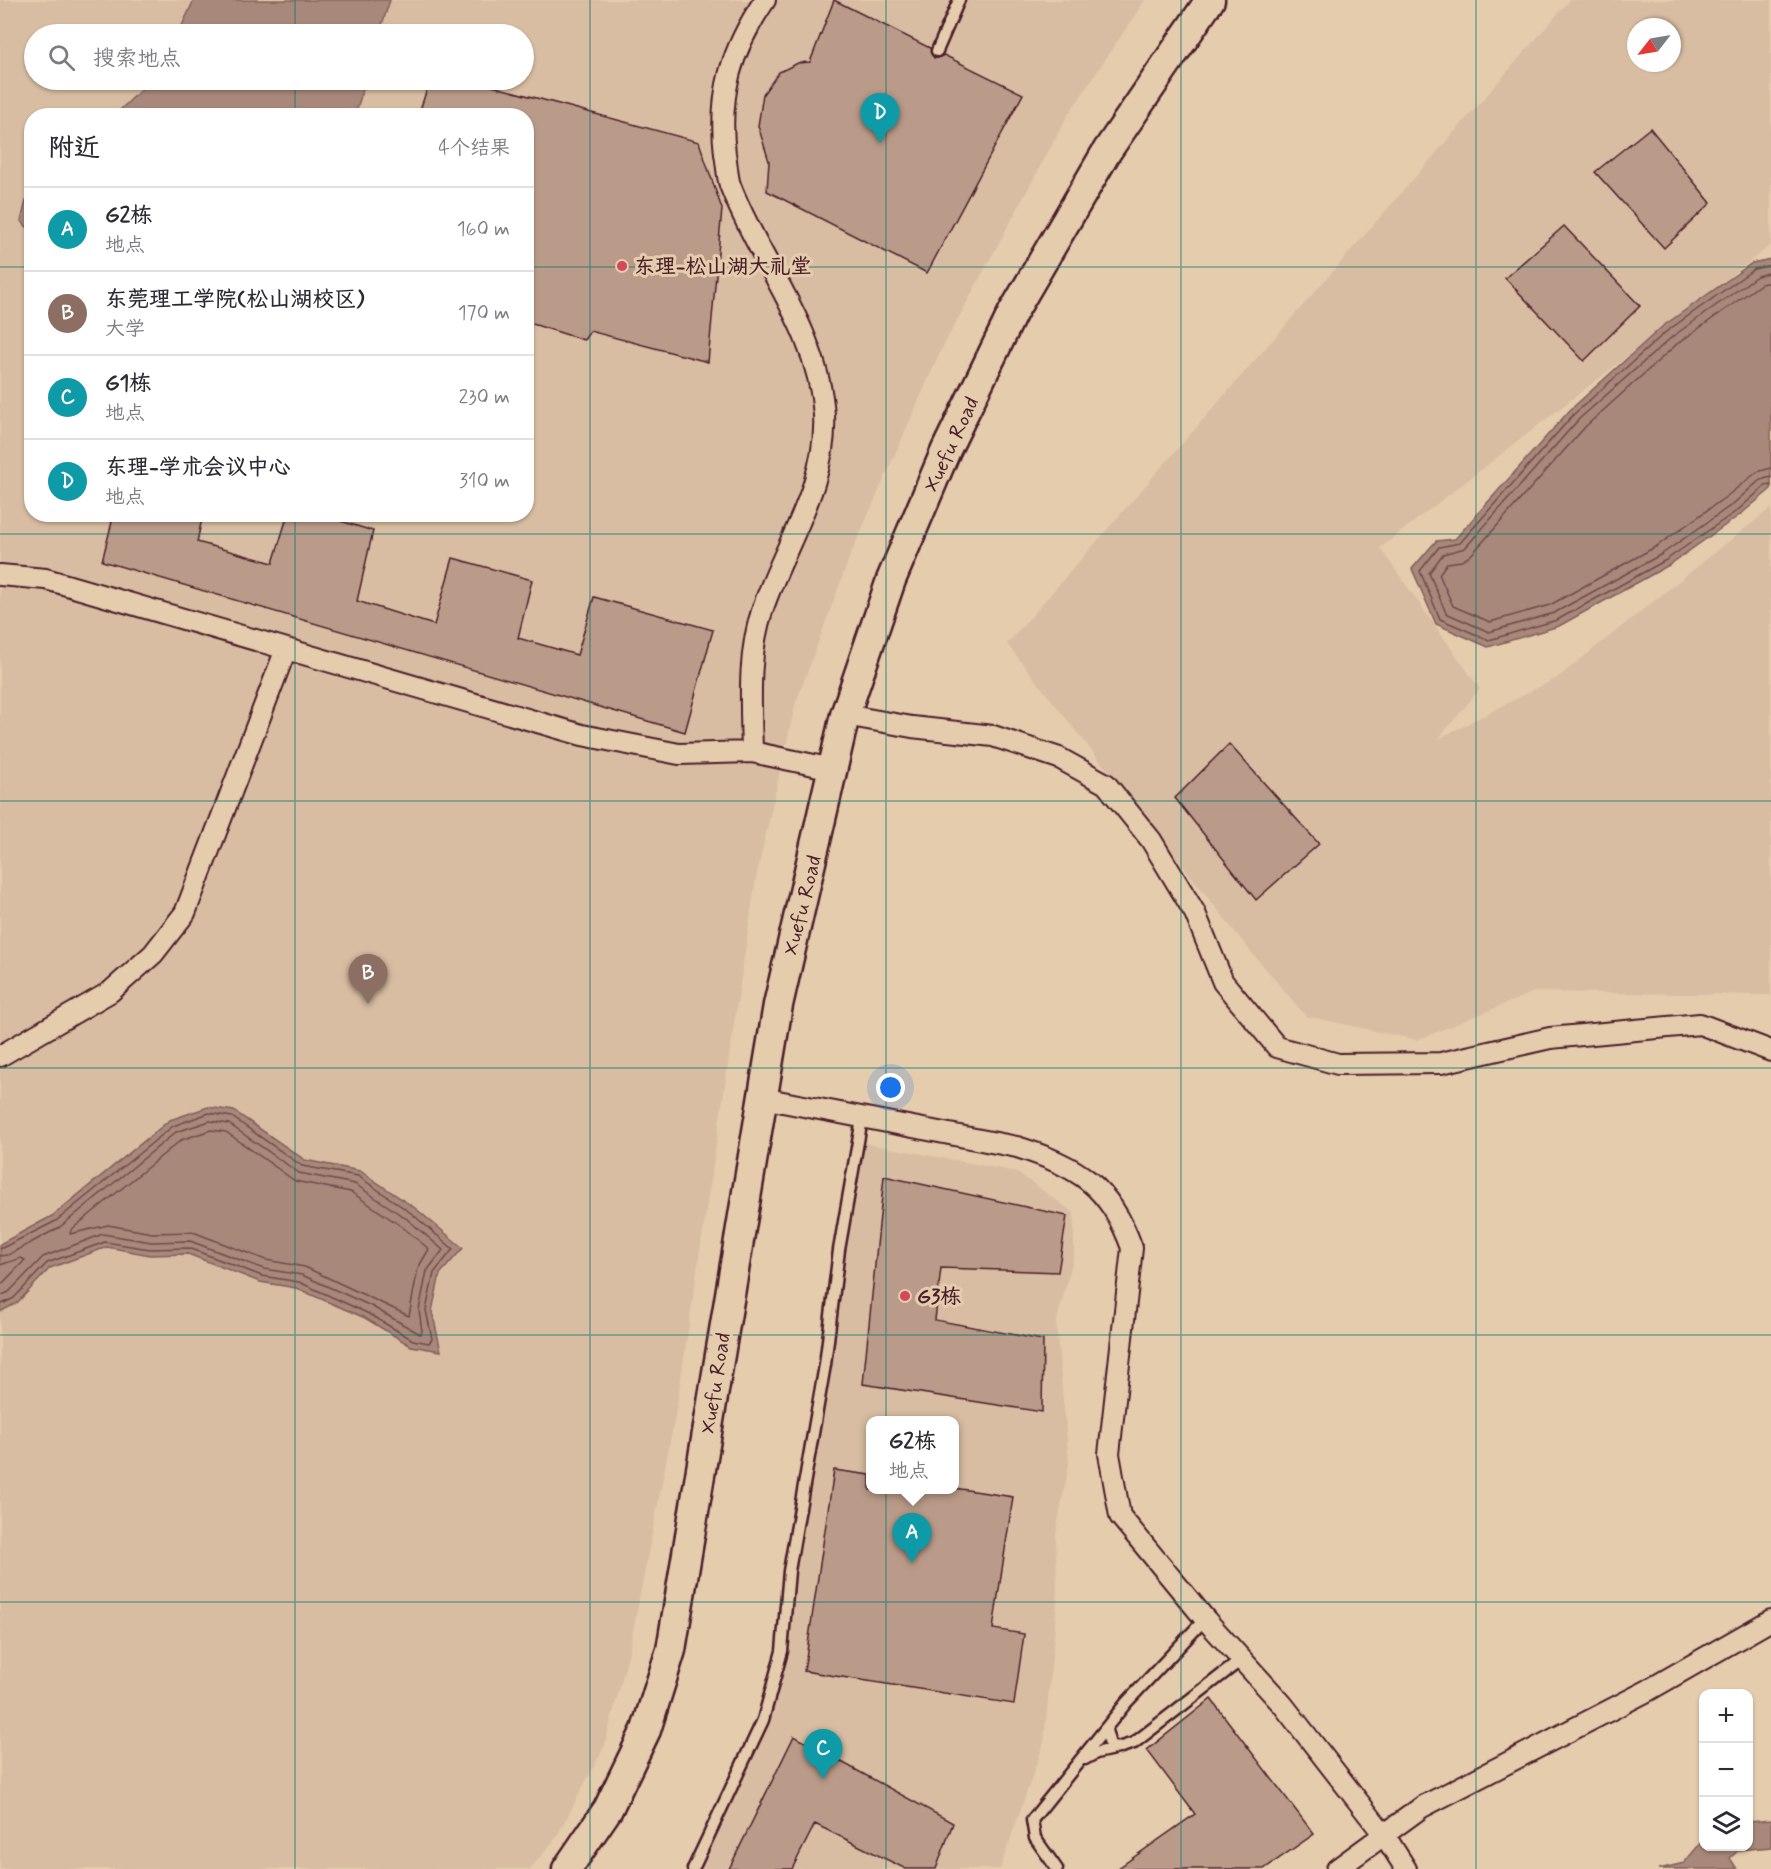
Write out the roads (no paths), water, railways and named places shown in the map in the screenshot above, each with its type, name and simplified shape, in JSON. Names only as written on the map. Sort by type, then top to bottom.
[{"type":"street","points":[[752,753],[751,669],[762,610],[820,463],[824,416],[816,362],[794,307],[761,249],[729,183],[721,122],[729,70],[748,26],[765,0]]},
{"type":"street","name":"Xuefu Road","points":[[567,1869],[608,1809],[641,1740],[671,1650],[778,1005],[845,715],[891,580],[946,450],[1013,312],[1107,151],[1210,0]]},
{"type":"street","points":[[0,575],[46,579],[582,735],[679,754],[752,753],[833,770]]},
{"type":"street","points":[[0,1056],[110,992],[153,954],[185,913],[286,649]]},
{"type":"street","points":[[845,715],[912,727],[993,736],[1059,758],[1106,784],[1151,840],[1195,913],[1223,982],[1277,1047],[1338,1064],[1441,1063],[1550,1038],[1700,1024],[1771,1051]]},
{"type":"street","points":[[762,1098],[1017,1147],[1049,1157],[1085,1178],[1109,1198],[1123,1224],[1132,1248],[1109,1454],[1113,1491],[1120,1515],[1205,1619],[1283,1705],[1385,1836],[1406,1869]]},
{"type":"street","points":[[1337,1869],[1422,1807],[1647,1691],[1771,1620]]},
{"type":"lane","points":[[937,51],[959,0]]},
{"type":"lane","points":[[693,1869],[763,1720],[782,1651],[789,1572],[825,1365],[838,1250],[862,1119]]},
{"type":"lane","points":[[1057,1869],[1035,1838],[1032,1820],[1126,1703],[1205,1619]]},
{"type":"lane","points":[[1079,1762],[1096,1753],[1134,1743],[1241,1660]]},
{"type":"lane","points":[[1106,1730],[1110,1745],[1118,1748]]},
{"type":"water","points":[[194,0],[390,0],[382,24],[183,24]]},
{"type":"water","points":[[141,90],[363,90],[357,108],[122,108]]},
{"type":"water","points":[[1771,259],[1771,489],[1741,514],[1669,565],[1559,626],[1488,647],[1436,624],[1412,569],[1436,541],[1455,539],[1570,410],[1663,326],[1752,263]]},
{"type":"water","points":[[208,1107],[234,1111],[305,1160],[360,1171],[415,1208],[463,1248],[440,1274],[432,1311],[441,1351],[411,1346],[365,1318],[296,1288],[260,1282],[188,1254],[150,1255],[107,1247],[50,1268],[17,1303],[0,1312],[0,1244],[52,1216],[170,1120]]},
{"type":"water","points":[[1771,1820],[1771,1847],[1753,1849],[1753,1822]]},
{"type":"water","points":[[1699,1845],[1699,1851],[1738,1851],[1730,1858],[1737,1869],[1659,1869],[1684,1863]]},
{"type":"place","name":"东理-学术会议中心","points":[[880,143]]},
{"type":"place","name":"东理-松山湖大礼堂","points":[[622,266]]},
{"type":"place","name":"东莞理工学院(松山湖校区)","points":[[368,1004]]},
{"type":"place","name":"G3栋","points":[[905,1296]]},
{"type":"place","name":"G2栋","points":[[912,1563]]},
{"type":"place","name":"G1栋","points":[[823,1779]]}]
